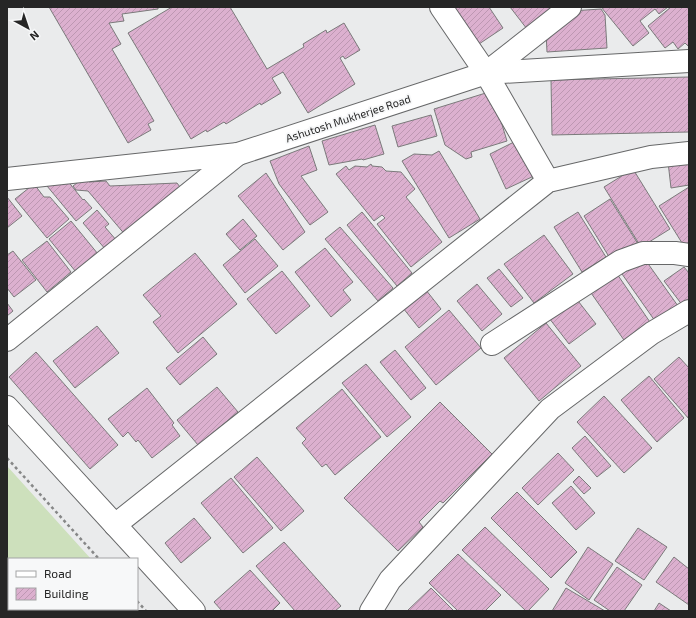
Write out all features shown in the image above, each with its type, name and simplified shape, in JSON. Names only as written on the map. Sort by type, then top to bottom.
[{"type":"street","points":[[441,7],[486,73],[548,181]]},
{"type":"street","points":[[486,73],[570,7]]},
{"type":"street","name":"Ashutosh Mukherjee Road","points":[[7,180],[238,154],[486,73],[689,61]]},
{"type":"street","points":[[115,525],[548,181],[651,157],[689,153]]},
{"type":"street","points":[[7,340],[238,154]]},
{"type":"street","points":[[492,344],[621,262],[643,253],[675,252],[689,256]]},
{"type":"street","points":[[371,611],[390,580],[550,409],[652,333],[689,311]]},
{"type":"street","points":[[7,407],[194,611]]},
{"type":"path","points":[[7,458],[98,558]]},
{"type":"path","points":[[138,602],[146,611]]},
{"type":"green space","points":[[7,466],[90,558],[8,558],[8,610],[138,611],[7,611]]},
{"type":"building","points":[[49,7],[158,7],[158,9],[122,14],[124,21],[109,23],[121,44],[112,49],[154,121],[148,124],[151,130],[128,143]]},
{"type":"building","points":[[172,7],[230,7],[267,69],[304,47],[303,44],[326,30],[327,33],[344,23],[360,50],[345,59],[343,56],[340,58],[355,84],[308,113],[283,72],[272,78],[281,93],[261,105],[260,103],[226,124],[224,122],[191,139],[128,33]]},
{"type":"building","points":[[450,7],[489,7],[503,28],[476,46]]},
{"type":"building","points":[[510,7],[554,7],[527,29]]},
{"type":"building","points":[[601,7],[668,7],[659,14],[655,9],[640,21],[649,33],[633,46]]},
{"type":"building","points":[[671,7],[689,7],[689,47],[685,43],[678,49],[673,42],[665,48],[648,26]]},
{"type":"building","points":[[601,9],[605,15],[607,48],[547,52],[546,32],[571,11]]},
{"type":"building","points":[[689,77],[689,132],[552,135],[551,80]]},
{"type":"building","points":[[489,92],[500,118],[507,141],[471,152],[472,157],[466,159],[445,145],[434,109]]},
{"type":"building","points":[[431,115],[437,136],[398,147],[392,126]]},
{"type":"building","points":[[375,125],[384,154],[363,160],[329,165],[322,141]]},
{"type":"building","points":[[518,140],[534,176],[506,189],[490,154]]},
{"type":"building","points":[[309,146],[317,170],[301,176],[328,212],[310,225],[279,184],[270,161]]},
{"type":"building","points":[[439,151],[480,219],[449,238],[402,161],[414,154],[432,155]]},
{"type":"building","points":[[689,159],[689,185],[671,188],[668,162]]},
{"type":"building","points":[[371,164],[372,166],[382,167],[386,171],[401,172],[415,189],[406,197],[442,242],[411,267],[377,224],[385,218],[382,215],[374,221],[336,174],[346,166],[349,170],[355,166],[367,167]]},
{"type":"building","points":[[633,169],[670,229],[641,247],[604,187]]},
{"type":"building","points":[[266,173],[305,232],[283,250],[238,196]]},
{"type":"building","points":[[85,177],[89,182],[106,181],[110,186],[177,183],[180,187],[127,237],[88,191],[76,190],[73,186]]},
{"type":"building","points":[[67,180],[83,200],[84,199],[92,208],[76,221],[47,186],[52,182]]},
{"type":"building","points":[[34,184],[44,197],[50,197],[69,219],[47,238],[15,199]]},
{"type":"building","points":[[689,187],[689,250],[687,251],[659,206]]},
{"type":"building","points":[[7,197],[22,216],[7,228]]},
{"type":"building","points":[[610,199],[638,244],[611,260],[584,216]]},
{"type":"building","points":[[97,210],[109,224],[105,227],[117,241],[106,250],[83,223]]},
{"type":"building","points":[[362,212],[412,273],[397,286],[347,225]]},
{"type":"building","points":[[578,212],[606,257],[582,272],[554,227]]},
{"type":"building","points":[[243,219],[257,236],[240,250],[226,234]]},
{"type":"building","points":[[71,221],[98,254],[76,272],[49,239]]},
{"type":"building","points":[[340,227],[393,288],[378,301],[325,239]]},
{"type":"building","points":[[544,235],[573,274],[534,303],[504,264]]},
{"type":"building","points":[[255,239],[278,266],[245,293],[223,265]]},
{"type":"building","points":[[47,241],[71,272],[47,292],[22,260]]},
{"type":"building","points":[[325,248],[353,282],[343,290],[351,300],[331,317],[295,272]]},
{"type":"building","points":[[13,251],[36,280],[14,297],[7,288],[7,255]]},
{"type":"building","points":[[195,253],[237,304],[178,353],[153,322],[161,316],[143,295]]},
{"type":"building","points":[[644,258],[678,306],[655,321],[622,274]]},
{"type":"building","points":[[684,267],[689,273],[689,302],[683,306],[664,281]]},
{"type":"building","points":[[499,269],[523,298],[511,307],[487,278]]},
{"type":"building","points":[[282,271],[310,306],[276,334],[247,299]]},
{"type":"building","points":[[615,271],[652,325],[626,343],[589,290]]},
{"type":"building","points":[[477,284],[502,314],[482,331],[457,301]]},
{"type":"building","points":[[422,285],[441,309],[419,328],[399,303]]},
{"type":"building","points":[[575,297],[596,324],[569,344],[549,318]]},
{"type":"building","points":[[7,303],[13,311],[7,316]]},
{"type":"building","points":[[449,310],[481,348],[436,385],[405,347]]},
{"type":"building","points":[[546,323],[581,366],[539,401],[504,358]]},
{"type":"building","points":[[97,326],[119,353],[75,388],[53,361]]},
{"type":"building","points":[[203,337],[217,354],[180,385],[166,368]]},
{"type":"building","points":[[395,350],[426,388],[411,400],[380,362]]},
{"type":"building","points":[[36,352],[118,445],[90,469],[9,377]]},
{"type":"building","points":[[679,357],[689,368],[689,419],[654,379]]},
{"type":"building","points":[[366,364],[411,417],[387,437],[342,383]]},
{"type":"building","points":[[649,376],[684,418],[657,442],[621,400]]},
{"type":"building","points":[[217,387],[238,412],[198,445],[177,420]]},
{"type":"building","points":[[147,388],[174,423],[172,425],[180,436],[152,458],[138,440],[136,442],[128,432],[123,437],[108,419]]},
{"type":"building","points":[[342,389],[381,437],[335,475],[326,464],[322,467],[302,443],[306,439],[296,428]]},
{"type":"building","points":[[604,396],[652,448],[624,473],[577,422]]},
{"type":"building","points":[[440,402],[492,454],[443,503],[440,501],[419,522],[423,527],[398,551],[344,498]]},
{"type":"building","points":[[585,436],[611,466],[597,477],[572,448]]},
{"type":"building","points":[[558,453],[574,470],[538,505],[522,488]]},
{"type":"building","points":[[257,457],[304,511],[281,531],[234,477]]},
{"type":"building","points":[[579,476],[591,488],[584,494],[573,482]]},
{"type":"building","points":[[231,478],[273,528],[243,553],[201,503]]},
{"type":"building","points":[[571,486],[595,513],[576,530],[552,503]]},
{"type":"building","points":[[517,492],[577,552],[551,578],[491,518]]},
{"type":"building","points":[[194,518],[211,538],[181,563],[165,543]]},
{"type":"building","points":[[485,527],[549,589],[528,611],[526,611],[462,550]]},
{"type":"building","points":[[638,528],[667,547],[644,580],[615,561]]},
{"type":"building","points":[[284,542],[341,606],[335,611],[295,611],[256,566]]},
{"type":"building","points":[[588,547],[613,564],[589,600],[565,583]]},
{"type":"building","points":[[458,554],[501,595],[485,611],[458,611],[429,583]]},
{"type":"building","points":[[674,557],[689,569],[689,605],[656,582]]},
{"type":"building","points":[[617,567],[642,585],[624,611],[610,611],[594,600]]},
{"type":"building","points":[[250,570],[280,603],[272,611],[222,611],[214,602]]},
{"type":"building","points":[[431,588],[454,611],[407,611]]},
{"type":"building","points":[[566,588],[605,611],[552,611]]},
{"type":"building","points":[[659,603],[671,611],[654,611]]}]
